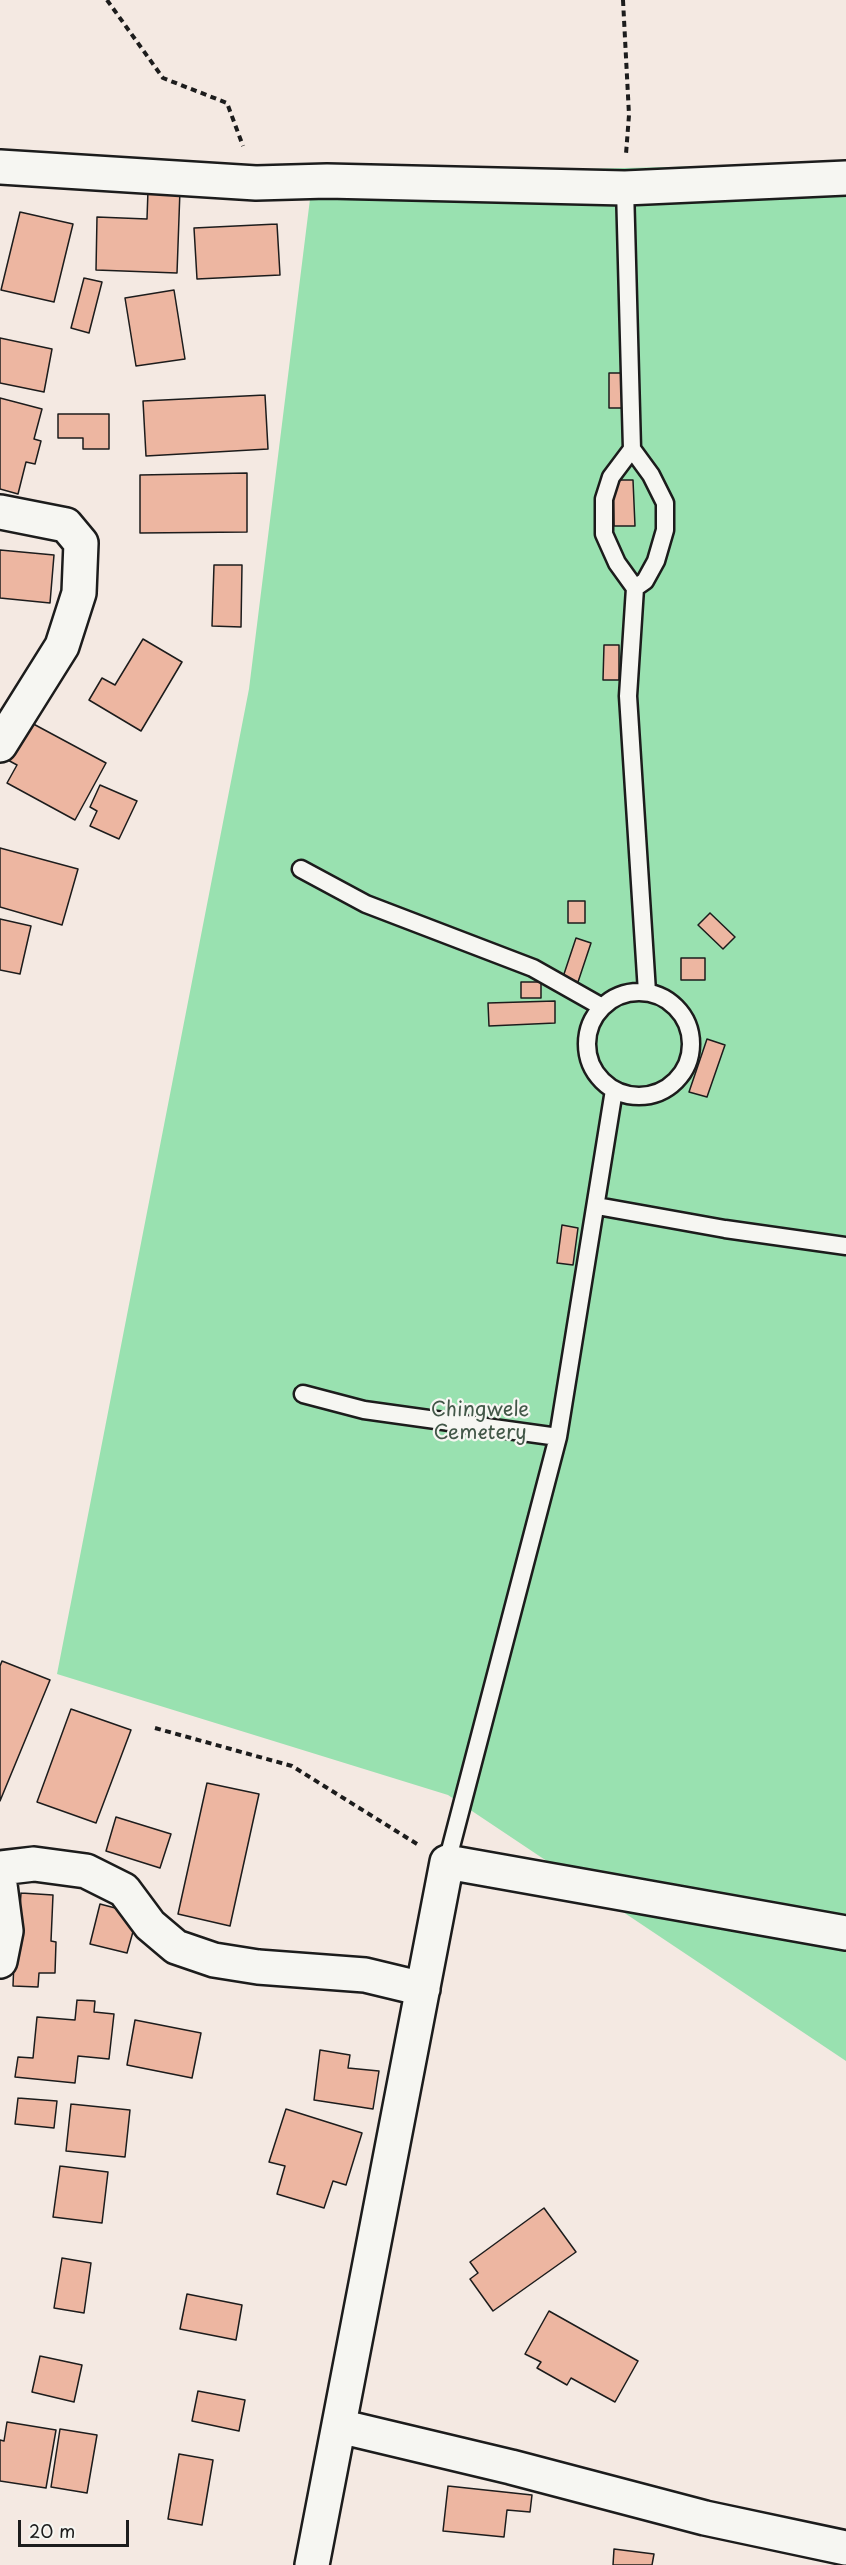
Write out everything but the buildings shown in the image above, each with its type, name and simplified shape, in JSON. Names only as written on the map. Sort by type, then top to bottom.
[{"type":"street","points":[[0,167],[256,183],[327,181],[624,188],[846,178]]},
{"type":"street","points":[[0,512],[66,525],[81,543],[79,593],[62,646],[0,745]]},
{"type":"street","points":[[312,2565],[447,1862],[846,1933]]},
{"type":"street","points":[[0,1868],[34,1864],[86,1871],[124,1890],[150,1925],[176,1947],[214,1960],[258,1967],[365,1975],[423,1989]]},
{"type":"street","points":[[0,1885],[6,1931],[0,1961]]},
{"type":"street","points":[[339,2426],[511,2467],[705,2518],[846,2548]]},
{"type":"lane","points":[[624,188],[632,449],[651,475],[665,503],[665,530],[656,561],[645,581],[635,588]]},
{"type":"lane","points":[[632,449],[611,477],[604,499],[604,534],[617,563],[635,588],[628,696],[647,992]]},
{"type":"lane","points":[[301,869],[366,904],[533,968],[602,1007]]},
{"type":"lane","points":[[647,992],[663,998],[681,1014],[691,1036],[691,1052],[685,1068],[676,1080],[662,1090],[646,1095],[630,1095],[614,1090],[601,1080],[592,1067],[587,1052],[587,1035],[592,1020],[602,1007],[623,994],[647,992]]},
{"type":"lane","points":[[447,1862],[558,1437],[614,1090]]},
{"type":"lane","points":[[597,1206],[725,1229],[846,1246]]},
{"type":"lane","points":[[303,1394],[364,1410],[558,1437]]},
{"type":"path","points":[[107,0],[163,78],[227,103],[256,183]]},
{"type":"path","points":[[623,0],[629,116],[624,188]]},
{"type":"path","points":[[154,1728],[292,1766],[447,1862]]},
{"type":"green space","name":"Chingwele Cemetery","points":[[846,163],[846,2061],[448,1795],[57,1674],[249,689],[313,175]]}]
